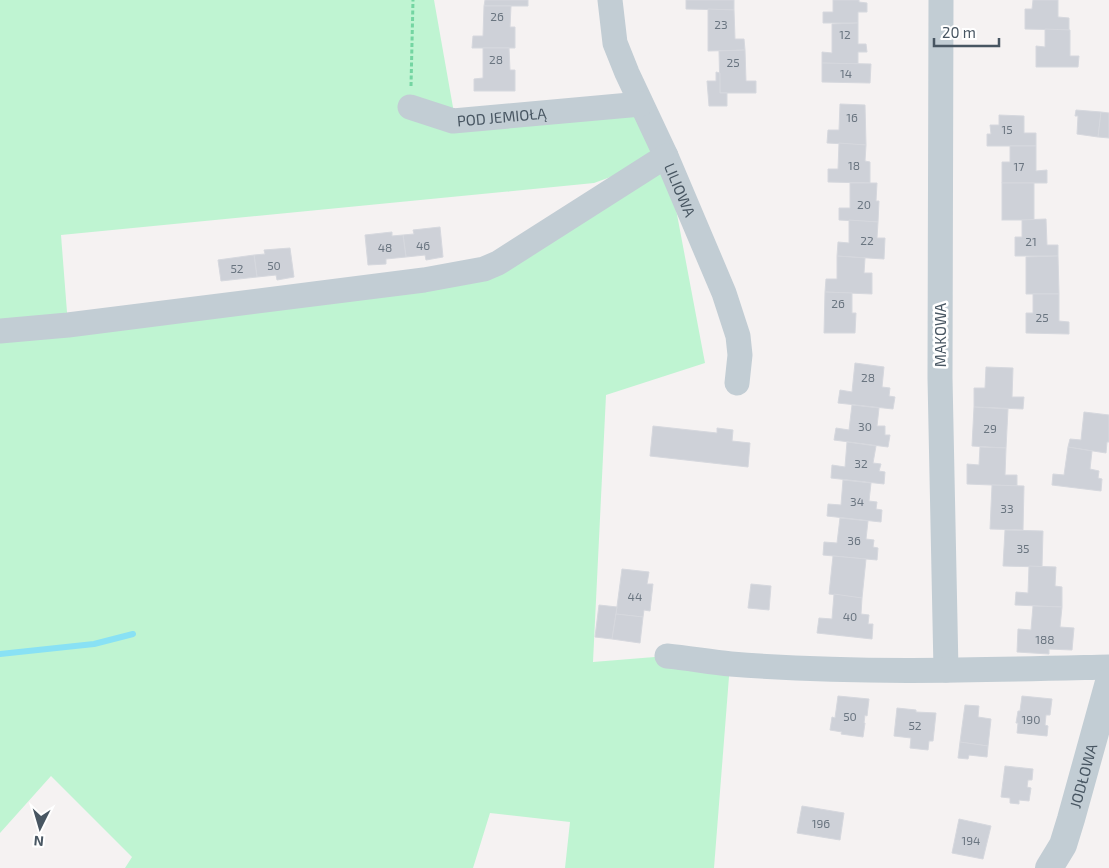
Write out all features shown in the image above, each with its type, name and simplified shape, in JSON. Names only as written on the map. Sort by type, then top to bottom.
[{"type":"street","name":"LILIOWA","points":[[610,0],[615,43],[666,156],[724,293],[733,319],[738,336],[740,355],[737,383]]},
{"type":"street","name":"MAKOWA","points":[[941,0],[940,378],[946,670]]},
{"type":"street","name":"POD JEMIOŁĄ","points":[[410,107],[453,121],[641,104]]},
{"type":"street","points":[[0,331],[68,325],[424,280],[484,269],[498,263],[666,156]]},
{"type":"street","points":[[667,656],[730,664],[800,668],[946,670],[1109,667]]},
{"type":"street","name":"JODŁOWA","points":[[1050,868],[1062,845],[1071,819],[1109,682]]},
{"type":"path","points":[[410,107],[413,0]]},
{"type":"green space","points":[[0,0],[434,0],[454,113],[636,94],[666,156],[705,363],[606,395],[593,662],[667,656],[730,664],[714,868],[565,868],[570,822],[490,813],[473,868],[125,868],[132,857],[51,776],[0,833]],"holes":[[[663,158],[484,269],[68,325],[61,235],[594,183]]]},
{"type":"building","points":[[485,0],[528,0],[528,6],[484,6]]},
{"type":"building","points":[[686,0],[734,0],[734,10],[686,9]]},
{"type":"building","points":[[833,0],[859,0],[859,2],[867,3],[867,12],[858,12],[858,23],[823,23],[823,12],[833,12]]},
{"type":"building","points":[[1033,0],[1058,0],[1058,17],[1069,18],[1069,30],[1025,29],[1025,9],[1032,9]]},
{"type":"building","points":[[484,6],[511,6],[510,27],[515,27],[515,48],[472,48],[473,36],[483,36]]},
{"type":"building","points":[[708,9],[734,10],[735,39],[744,39],[745,50],[708,51]]},
{"type":"building","points":[[858,23],[858,44],[866,44],[867,52],[858,52],[858,64],[822,63],[822,52],[832,53],[832,24]]},
{"type":"building","points":[[1045,29],[1070,30],[1070,56],[1079,56],[1078,67],[1036,67],[1036,46],[1045,47]]},
{"type":"building","points":[[483,48],[509,48],[510,70],[515,70],[515,91],[474,91],[474,79],[483,78]]},
{"type":"building","points":[[745,50],[746,81],[756,81],[756,93],[720,93],[719,51]]},
{"type":"building","points":[[822,63],[871,64],[870,83],[822,82]]},
{"type":"building","points":[[716,72],[720,73],[720,93],[727,93],[727,106],[709,106],[707,81],[716,81]]},
{"type":"building","points":[[840,104],[865,105],[866,145],[827,143],[828,130],[839,130]]},
{"type":"building","points":[[1076,110],[1101,112],[1098,137],[1077,134],[1078,116],[1075,116]]},
{"type":"building","points":[[1101,112],[1109,113],[1109,138],[1098,137]]},
{"type":"building","points":[[999,115],[1024,116],[1024,133],[1036,133],[1036,146],[987,146],[987,134],[991,134],[990,125],[999,125]]},
{"type":"building","points":[[839,143],[866,145],[865,161],[870,162],[870,183],[828,182],[828,169],[838,169]]},
{"type":"building","points":[[1010,146],[1036,146],[1036,171],[1047,170],[1047,183],[1002,183],[1002,162],[1010,162]]},
{"type":"building","points":[[850,183],[877,183],[876,201],[879,201],[878,222],[839,220],[839,208],[850,208]]},
{"type":"building","points":[[1002,183],[1034,183],[1034,220],[1002,220]]},
{"type":"building","points":[[1046,219],[1047,245],[1058,245],[1058,256],[1015,256],[1015,237],[1022,237],[1022,220]]},
{"type":"building","points":[[849,220],[878,222],[877,238],[885,238],[884,259],[837,256],[838,242],[849,243]]},
{"type":"building","points":[[440,227],[443,257],[426,260],[425,255],[406,257],[403,235],[414,234],[413,230]]},
{"type":"building","points":[[392,232],[392,236],[403,235],[406,257],[386,259],[386,264],[368,265],[365,235]]},
{"type":"building","points":[[290,248],[294,277],[277,280],[276,275],[257,277],[254,255],[265,254],[264,250]]},
{"type":"building","points":[[254,255],[257,277],[221,281],[218,260]]},
{"type":"building","points":[[837,256],[865,258],[864,273],[872,273],[872,294],[825,292],[826,279],[837,279]]},
{"type":"building","points":[[1058,256],[1059,294],[1026,294],[1026,257]]},
{"type":"building","points":[[825,292],[852,293],[852,313],[856,313],[855,333],[824,333]]},
{"type":"building","points":[[1033,294],[1059,294],[1059,321],[1069,322],[1069,334],[1026,333],[1026,313],[1033,313]]},
{"type":"building","points":[[855,363],[884,367],[882,387],[890,388],[889,396],[895,397],[893,409],[838,403],[840,390],[852,392]]},
{"type":"building","points":[[986,367],[1013,368],[1012,397],[1024,397],[1023,409],[974,407],[974,388],[985,388]]},
{"type":"building","points":[[852,405],[879,408],[877,426],[885,426],[885,435],[890,435],[888,447],[834,440],[836,428],[849,430]]},
{"type":"building","points":[[974,407],[1008,409],[1006,448],[972,446]]},
{"type":"building","points":[[1084,412],[1109,415],[1109,442],[1107,442],[1106,453],[1068,447],[1070,439],[1081,440]]},
{"type":"building","points":[[653,426],[717,433],[717,428],[733,430],[732,441],[750,443],[748,467],[650,456]]},
{"type":"building","points":[[847,442],[876,446],[873,463],[881,464],[879,471],[885,472],[884,484],[831,478],[832,465],[845,467]]},
{"type":"building","points":[[980,447],[1006,448],[1005,475],[1017,475],[1017,486],[967,484],[967,464],[979,465]]},
{"type":"building","points":[[1068,447],[1092,451],[1090,469],[1099,471],[1098,478],[1102,479],[1101,491],[1052,485],[1053,474],[1064,475]]},
{"type":"building","points":[[843,480],[871,483],[869,501],[877,502],[876,509],[882,510],[881,522],[827,516],[828,504],[841,505]]},
{"type":"building","points":[[992,485],[1024,486],[1023,530],[990,529]]},
{"type":"building","points":[[840,518],[868,521],[866,539],[874,540],[873,547],[878,548],[877,560],[823,555],[824,542],[837,543]]},
{"type":"building","points":[[1005,530],[1043,531],[1042,567],[1003,566]]},
{"type":"building","points":[[833,556],[866,559],[862,598],[829,594]]},
{"type":"building","points":[[1029,566],[1056,567],[1055,586],[1062,587],[1062,607],[1015,605],[1016,592],[1028,593]]},
{"type":"building","points":[[622,569],[649,572],[647,584],[653,584],[650,611],[644,610],[643,617],[616,614]]},
{"type":"building","points":[[751,584],[771,586],[769,610],[748,608]]},
{"type":"building","points":[[834,594],[862,598],[861,614],[869,615],[868,624],[873,624],[872,639],[817,633],[819,618],[832,619]]},
{"type":"building","points":[[599,605],[617,607],[612,639],[595,637]]},
{"type":"building","points":[[1033,606],[1062,607],[1060,627],[1074,628],[1072,650],[1049,649],[1049,654],[1017,652],[1018,629],[1031,630]]},
{"type":"building","points":[[616,614],[643,617],[640,643],[612,639]]},
{"type":"building","points":[[838,696],[869,699],[863,737],[841,734],[842,732],[830,730],[832,717],[835,718]]},
{"type":"building","points":[[1022,696],[1052,699],[1050,715],[1046,715],[1047,736],[1017,733],[1018,723],[1016,723]]},
{"type":"building","points":[[965,705],[979,706],[978,717],[991,719],[988,746],[960,742]]},
{"type":"building","points":[[897,708],[916,710],[916,712],[936,713],[933,741],[929,741],[928,750],[910,748],[911,738],[894,736]]},
{"type":"building","points":[[960,742],[988,746],[987,757],[969,755],[968,759],[958,758]]},
{"type":"building","points":[[1005,766],[1033,769],[1032,780],[1028,780],[1027,787],[1031,788],[1029,801],[1019,800],[1019,804],[1010,803],[1010,798],[1001,797]]},
{"type":"building","points":[[802,806],[844,813],[840,840],[797,833]]},
{"type":"building","points":[[959,819],[991,826],[983,859],[952,853]]},
{"type":"waterway","points":[[0,654],[94,644],[133,634]]}]
